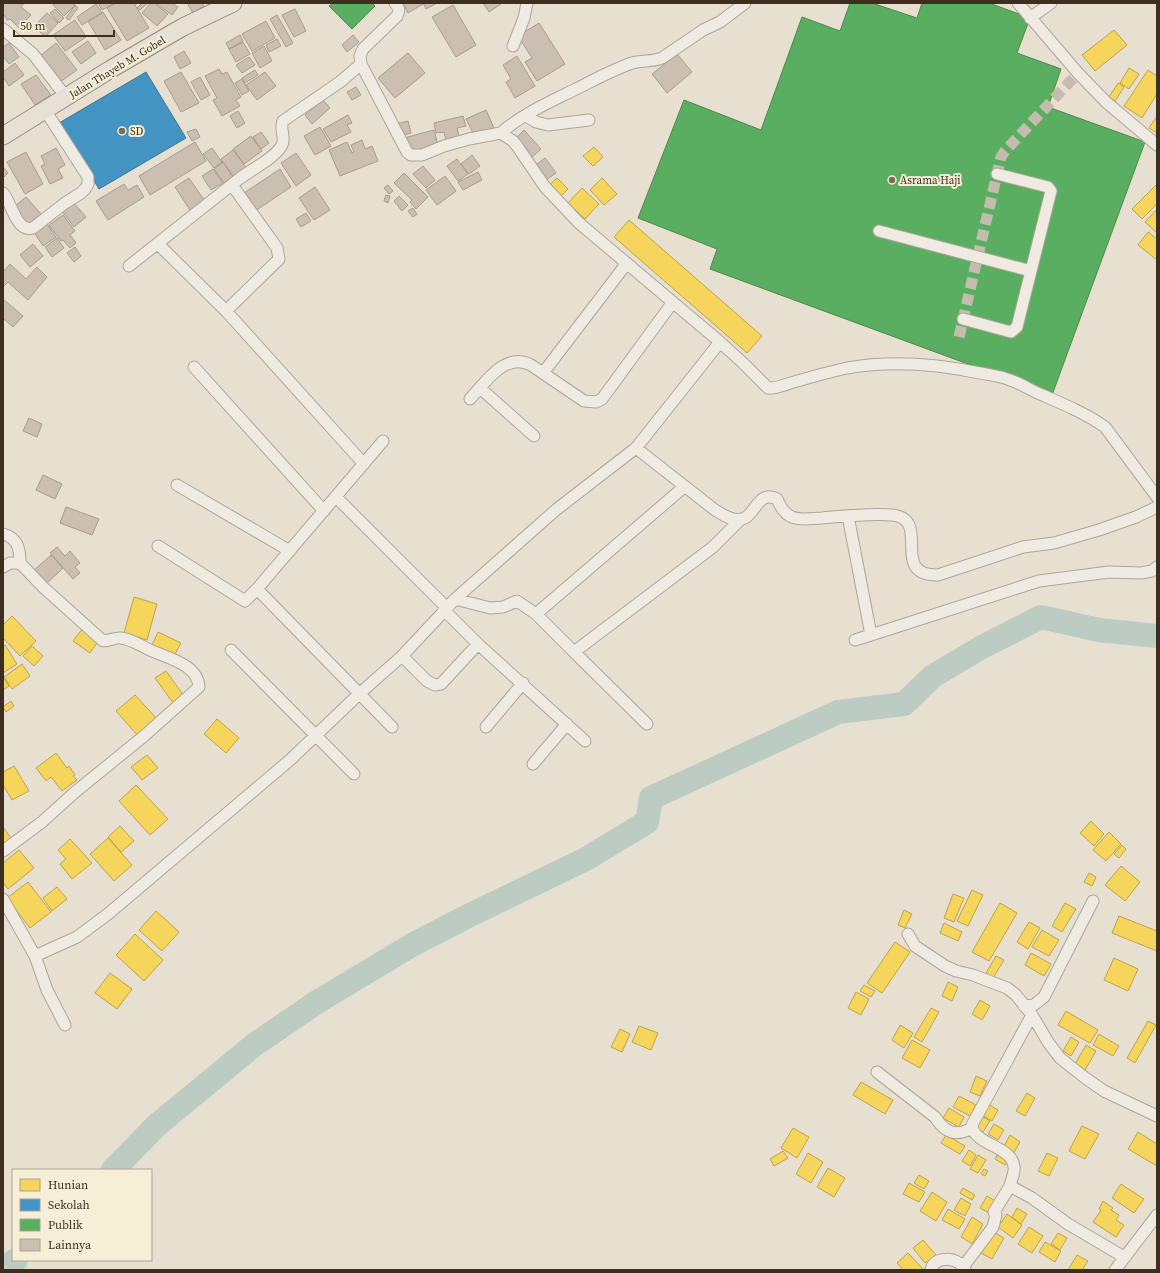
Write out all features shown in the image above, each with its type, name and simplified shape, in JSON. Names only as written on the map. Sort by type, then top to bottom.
[{"type":"main road","name":"Jalan Thayeb M. Gobel","points":[[3,136],[111,69],[183,27],[233,3]]},
{"type":"street","points":[[395,3],[399,8],[397,16],[363,50],[360,56],[361,64],[407,152],[411,155],[422,155],[450,144],[501,133],[509,126],[553,100],[609,73],[637,62],[662,58],[702,30],[720,22],[745,3]]},
{"type":"street","points":[[513,46],[524,18],[527,3]]},
{"type":"street","points":[[1018,3],[1078,73],[1106,102],[1157,145]]},
{"type":"street","points":[[1030,18],[1051,3]]},
{"type":"street","points":[[3,29],[33,54],[66,97]]},
{"type":"street","points":[[129,266],[232,185],[271,157],[279,150],[284,140],[281,126],[283,121],[340,82],[361,64]]},
{"type":"street","points":[[3,193],[8,199],[14,214],[22,226],[29,229],[33,228],[86,189],[88,177],[45,110]]},
{"type":"street","points":[[526,116],[536,122],[548,125],[589,120]]},
{"type":"street","points":[[501,133],[513,141],[545,186],[579,223],[720,342],[743,363],[762,384],[768,388],[847,368],[872,364],[911,364],[934,366],[1010,379],[1038,394],[1069,406],[1094,419],[1105,427],[1157,497]]},
{"type":"street","points":[[963,319],[1011,332],[1013,331],[1019,322],[1051,191],[1048,187],[997,174]]},
{"type":"street","points":[[226,311],[279,259],[277,248],[232,185]]},
{"type":"street","points":[[879,231],[1031,271]]},
{"type":"street","points":[[158,244],[226,311],[364,464]]},
{"type":"street","points":[[543,373],[627,263]]},
{"type":"street","points":[[470,399],[499,368],[512,362],[526,362],[584,401],[596,402],[602,399],[673,302]]},
{"type":"street","points":[[35,956],[77,937],[108,914],[290,760],[359,694],[402,656],[455,599],[557,509],[636,448],[720,342]]},
{"type":"street","points":[[194,367],[324,511]]},
{"type":"street","points":[[480,388],[534,436]]},
{"type":"street","points":[[158,546],[246,601],[258,589],[384,441]]},
{"type":"street","points":[[636,448],[684,487],[725,516],[741,519],[746,518],[761,499],[774,497],[777,499],[779,505],[786,514],[798,519],[848,516],[901,516],[905,518],[910,525],[915,568],[931,575],[1023,547],[1054,543],[1099,530],[1136,517],[1157,507]]},
{"type":"street","points":[[177,485],[290,550]]},
{"type":"street","points":[[536,614],[684,487]]},
{"type":"street","points":[[336,497],[478,644],[585,741]]},
{"type":"street","points":[[848,516],[871,635]]},
{"type":"street","points":[[574,652],[713,547],[741,519]]},
{"type":"street","points":[[3,534],[9,536],[18,544],[20,551],[20,563],[54,597],[103,640],[121,638],[129,640],[159,654],[177,660],[196,676],[199,681],[199,687],[144,736],[74,793],[42,822],[3,851]]},
{"type":"street","points":[[3,568],[10,563],[20,563]]},
{"type":"street","points":[[855,640],[1039,581],[1109,572],[1141,573],[1152,571],[1157,567]]},
{"type":"street","points":[[258,589],[392,727]]},
{"type":"street","points":[[455,599],[490,608],[503,607],[517,601],[536,614],[647,724]]},
{"type":"street","points":[[402,656],[427,681],[435,685],[441,684],[478,644]]},
{"type":"street","points":[[231,650],[354,774]]},
{"type":"street","points":[[486,727],[523,684]]},
{"type":"street","points":[[533,764],[567,724]]},
{"type":"street","points":[[3,899],[35,956],[47,990],[65,1025]]},
{"type":"street","points":[[972,1128],[972,1125],[1028,1010],[1044,997],[1093,901]]},
{"type":"street","points":[[908,934],[915,946],[945,966],[1007,988],[1016,995],[1028,1010],[1060,1058],[1104,1091],[1157,1116]]},
{"type":"street","points":[[877,1072],[935,1117],[940,1124],[949,1131],[957,1133],[964,1132],[972,1128]]},
{"type":"street","points":[[931,1270],[934,1264],[941,1260],[947,1259],[958,1262],[964,1269],[993,1227],[996,1215],[994,1212],[1010,1186],[1014,1168],[1011,1157],[979,1137],[972,1128]]},
{"type":"street","points":[[1010,1186],[1032,1198],[1068,1224],[1124,1257]]},
{"type":"street","points":[[1115,1270],[1157,1215]]},
{"type":"building: Hunian","points":[[1114,30],[1127,45],[1095,71],[1082,55]]},
{"type":"building: Hunian","points":[[1129,68],[1139,74],[1129,89],[1120,83]]},
{"type":"building: Hunian","points":[[1148,70],[1157,76],[1157,94],[1142,118],[1124,106]]},
{"type":"building: Hunian","points":[[1118,83],[1124,87],[1115,101],[1109,97]]},
{"type":"building: Hunian","points":[[1157,116],[1157,133],[1149,128]]},
{"type":"building: Hunian","points":[[594,147],[603,157],[593,166],[583,156]]},
{"type":"building: Hunian","points":[[557,178],[568,189],[558,199],[547,187]]},
{"type":"building: Hunian","points":[[602,178],[617,194],[604,205],[590,190]]},
{"type":"building: Hunian","points":[[1089,179],[1081,204],[1061,197]]},
{"type":"building: Hunian","points":[[1156,185],[1157,204],[1142,219],[1132,209]]},
{"type":"building: Hunian","points":[[582,188],[599,204],[585,219],[568,203]]},
{"type":"building: Hunian","points":[[957,196],[979,201],[974,221],[952,215]]},
{"type":"building: Hunian","points":[[1157,209],[1157,233],[1145,222]]},
{"type":"building: Hunian","points":[[629,220],[762,336],[747,353],[614,237]]},
{"type":"building: Hunian","points":[[1148,232],[1157,239],[1157,260],[1138,245]]},
{"type":"building: Hunian","points":[[134,597],[157,604],[147,640],[124,633]]},
{"type":"building: Hunian","points":[[12,616],[36,641],[20,656],[3,638],[3,625]]},
{"type":"building: Hunian","points":[[83,628],[99,640],[90,653],[73,641]]},
{"type":"building: Hunian","points":[[158,632],[181,643],[174,656],[152,645]]},
{"type":"building: Hunian","points":[[5,645],[17,664],[3,673],[3,647]]},
{"type":"building: Hunian","points":[[32,646],[43,656],[34,666],[23,656]]},
{"type":"building: Hunian","points":[[22,664],[30,676],[12,689],[4,677]]},
{"type":"building: Hunian","points":[[166,671],[184,696],[173,703],[155,678]]},
{"type":"building: Hunian","points":[[3,677],[9,686],[3,690]]},
{"type":"building: Hunian","points":[[135,695],[158,720],[139,737],[116,711]]},
{"type":"building: Hunian","points":[[11,701],[14,706],[6,712],[3,707]]},
{"type":"building: Hunian","points":[[217,719],[239,738],[226,753],[204,734]]},
{"type":"building: Hunian","points":[[56,753],[67,768],[69,766],[75,775],[73,776],[77,780],[62,791],[51,777],[46,781],[36,768]]},
{"type":"building: Hunian","points":[[147,755],[158,768],[142,780],[131,767]]},
{"type":"building: Hunian","points":[[14,766],[29,791],[12,800],[3,785],[3,772]]},
{"type":"building: Hunian","points":[[136,785],[168,819],[150,835],[119,801]]},
{"type":"building: Hunian","points":[[1091,821],[1104,834],[1094,846],[1080,833]]},
{"type":"building: Hunian","points":[[120,826],[134,841],[121,852],[108,837]]},
{"type":"building: Hunian","points":[[3,827],[13,841],[3,848]]},
{"type":"building: Hunian","points":[[1109,832],[1121,844],[1106,861],[1093,850]]},
{"type":"building: Hunian","points":[[108,838],[132,865],[114,881],[90,854]]},
{"type":"building: Hunian","points":[[70,839],[92,863],[72,879],[60,864],[66,859],[58,850]]},
{"type":"building: Hunian","points":[[1122,845],[1126,849],[1119,858],[1114,854]]},
{"type":"building: Hunian","points":[[19,850],[34,868],[8,889],[3,883],[3,863]]},
{"type":"building: Hunian","points":[[1121,866],[1140,882],[1125,901],[1105,885]]},
{"type":"building: Hunian","points":[[1089,873],[1096,877],[1092,886],[1084,882]]},
{"type":"building: Hunian","points":[[28,882],[51,912],[30,928],[7,898]]},
{"type":"building: Hunian","points":[[57,887],[67,899],[52,911],[43,898]]},
{"type":"building: Hunian","points":[[972,890],[983,895],[968,926],[957,921]]},
{"type":"building: Hunian","points":[[953,894],[964,898],[954,922],[944,918]]},
{"type":"building: Hunian","points":[[1000,903],[1017,913],[989,961],[972,952]]},
{"type":"building: Hunian","points":[[1065,903],[1076,909],[1062,932],[1052,926]]},
{"type":"building: Hunian","points":[[904,910],[912,914],[905,928],[898,925]]},
{"type":"building: Hunian","points":[[156,911],[179,932],[162,951],[139,930]]},
{"type":"building: Hunian","points":[[1119,916],[1157,931],[1157,951],[1112,933]]},
{"type":"building: Hunian","points":[[1029,922],[1040,928],[1028,949],[1017,942]]},
{"type":"building: Hunian","points":[[944,923],[962,932],[958,941],[940,933]]},
{"type":"building: Hunian","points":[[1042,930],[1059,940],[1049,956],[1032,947]]},
{"type":"building: Hunian","points":[[135,934],[163,960],[144,981],[116,955]]},
{"type":"building: Hunian","points":[[895,942],[910,952],[882,993],[867,983]]},
{"type":"building: Hunian","points":[[1031,953],[1051,964],[1044,976],[1025,965]]},
{"type":"building: Hunian","points":[[996,956],[1004,960],[993,978],[986,973]]},
{"type":"building: Hunian","points":[[1114,958],[1138,969],[1128,991],[1104,980]]},
{"type":"building: Hunian","points":[[110,973],[132,989],[117,1009],[95,993]]},
{"type":"building: Hunian","points":[[948,982],[958,987],[952,1001],[942,996]]},
{"type":"building: Hunian","points":[[864,985],[875,991],[871,997],[860,991]]},
{"type":"building: Hunian","points":[[856,992],[869,999],[861,1015],[848,1008]]},
{"type":"building: Hunian","points":[[980,1000],[990,1006],[982,1020],[972,1014]]},
{"type":"building: Hunian","points":[[931,1008],[939,1012],[922,1042],[914,1037]]},
{"type":"building: Hunian","points":[[1066,1011],[1098,1030],[1090,1043],[1058,1025]]},
{"type":"building: Hunian","points":[[1148,1021],[1156,1025],[1135,1063],[1127,1058]]},
{"type":"building: Hunian","points":[[900,1025],[913,1033],[904,1048],[892,1040]]},
{"type":"building: Hunian","points":[[639,1026],[658,1033],[651,1050],[632,1042]]},
{"type":"building: Hunian","points":[[620,1029],[630,1034],[622,1052],[611,1047]]},
{"type":"building: Hunian","points":[[1099,1034],[1119,1046],[1113,1056],[1093,1045]]},
{"type":"building: Hunian","points":[[1071,1037],[1079,1042],[1071,1056],[1063,1051]]},
{"type":"building: Hunian","points":[[912,1040],[930,1050],[920,1068],[902,1058]]},
{"type":"building: Hunian","points":[[1086,1045],[1096,1051],[1085,1070],[1075,1064]]},
{"type":"building: Hunian","points":[[976,1076],[987,1081],[980,1096],[970,1092]]},
{"type":"building: Hunian","points":[[861,1082],[893,1100],[885,1114],[853,1095]]},
{"type":"building: Hunian","points":[[1027,1093],[1035,1098],[1025,1116],[1016,1111]]},
{"type":"building: Hunian","points":[[959,1096],[976,1105],[970,1116],[953,1107]]},
{"type":"building: Hunian","points":[[986,1103],[998,1110],[992,1121],[980,1114]]},
{"type":"building: Hunian","points":[[949,1108],[964,1117],[959,1127],[943,1118]]},
{"type":"building: Hunian","points":[[980,1115],[990,1121],[983,1132],[973,1127]]},
{"type":"building: Hunian","points":[[994,1124],[1004,1130],[998,1140],[988,1134]]},
{"type":"building: Hunian","points":[[1082,1126],[1099,1134],[1085,1159],[1069,1151]]},
{"type":"building: Hunian","points":[[793,1128],[809,1137],[797,1158],[781,1148]]},
{"type":"building: Hunian","points":[[1138,1132],[1157,1144],[1157,1166],[1128,1149]]},
{"type":"building: Hunian","points":[[946,1135],[965,1146],[960,1154],[941,1143]]},
{"type":"building: Hunian","points":[[1010,1135],[1020,1142],[1013,1154],[1003,1148]]},
{"type":"building: Hunian","points":[[969,1150],[976,1155],[970,1166],[962,1161]]},
{"type":"building: Hunian","points":[[783,1151],[788,1158],[774,1166],[770,1159]]},
{"type":"building: Hunian","points":[[808,1153],[823,1162],[811,1183],[796,1174]]},
{"type":"building: Hunian","points":[[1047,1153],[1058,1158],[1049,1176],[1038,1171]]},
{"type":"building: Hunian","points":[[998,1154],[1008,1160],[1005,1165],[995,1159]]},
{"type":"building: Hunian","points":[[978,1155],[986,1160],[978,1173],[970,1169]]},
{"type":"building: Hunian","points":[[828,1168],[845,1178],[834,1197],[817,1187]]},
{"type":"building: Hunian","points":[[984,1169],[988,1171],[985,1176],[981,1174]]},
{"type":"building: Hunian","points":[[919,1175],[929,1181],[924,1189],[914,1183]]},
{"type":"building: Hunian","points":[[909,1183],[925,1192],[919,1202],[903,1194]]},
{"type":"building: Hunian","points":[[1121,1184],[1144,1199],[1134,1213],[1112,1198]]},
{"type":"building: Hunian","points":[[963,1188],[975,1195],[972,1200],[960,1193]]},
{"type":"building: Hunian","points":[[932,1192],[947,1202],[936,1221],[920,1211]]},
{"type":"building: Hunian","points":[[987,1196],[997,1202],[991,1214],[980,1208]]},
{"type":"building: Hunian","points":[[961,1198],[971,1204],[965,1216],[954,1210]]},
{"type":"building: Hunian","points":[[1103,1201],[1113,1208],[1111,1210],[1119,1215],[1116,1220],[1124,1225],[1116,1237],[1093,1222],[1101,1210],[1099,1209]]},
{"type":"building: Hunian","points":[[1017,1208],[1027,1214],[1021,1224],[1012,1217]]},
{"type":"building: Hunian","points":[[948,1209],[965,1219],[959,1229],[942,1220]]},
{"type":"building: Hunian","points":[[1007,1214],[1022,1225],[1013,1238],[998,1227]]},
{"type":"building: Hunian","points":[[972,1217],[983,1224],[972,1244],[961,1237]]},
{"type":"building: Hunian","points":[[1029,1227],[1043,1236],[1032,1253],[1018,1244]]},
{"type":"building: Hunian","points":[[993,1232],[1004,1238],[992,1259],[981,1253]]},
{"type":"building: Hunian","points":[[1058,1233],[1067,1238],[1060,1250],[1051,1244]]},
{"type":"building: Hunian","points":[[923,1240],[936,1255],[925,1263],[913,1248]]},
{"type":"building: Hunian","points":[[1045,1242],[1061,1251],[1055,1262],[1039,1252]]},
{"type":"building: Hunian","points":[[908,1253],[924,1270],[903,1270],[897,1263]]},
{"type":"building: Hunian","points":[[1077,1255],[1088,1261],[1082,1270],[1068,1270]]},
{"type":"building: Sekolah","name":"SD","points":[[146,72],[186,138],[99,189],[59,123]]},
{"type":"building: Publik","points":[[333,3],[372,3],[375,6],[352,29],[329,6]]},
{"type":"building: Publik","name":"Asrama Haji","points":[[850,3],[872,3],[917,18],[922,3],[989,3],[1030,18],[1017,53],[1061,69],[1048,107],[1145,142],[1052,395],[710,269],[717,249],[638,218],[684,100],[761,130],[802,17],[840,31]]},
{"type":"building: Lainnya","points":[[3,3],[24,3],[21,7],[31,15],[19,28],[10,19],[7,20],[3,13]]},
{"type":"building: Lainnya","points":[[54,3],[72,3],[75,5],[64,16],[53,5]]},
{"type":"building: Lainnya","points":[[98,3],[115,3],[102,10]]},
{"type":"building: Lainnya","points":[[116,3],[134,3],[149,28],[127,41],[107,8]]},
{"type":"building: Lainnya","points":[[142,3],[148,3],[140,10],[137,8]]},
{"type":"building: Lainnya","points":[[151,3],[154,3],[168,14],[157,26],[142,13]]},
{"type":"building: Lainnya","points":[[172,3],[178,7],[172,15],[157,4]]},
{"type":"building: Lainnya","points":[[187,3],[202,3],[204,6],[193,13]]},
{"type":"building: Lainnya","points":[[403,3],[423,3],[423,4],[408,13]]},
{"type":"building: Lainnya","points":[[423,3],[437,3],[426,9]]},
{"type":"building: Lainnya","points":[[483,3],[501,3],[501,4],[489,12]]},
{"type":"building: Lainnya","points":[[96,4],[102,13],[82,25],[77,17]]},
{"type":"building: Lainnya","points":[[75,5],[78,8],[69,20],[66,18]]},
{"type":"building: Lainnya","points":[[453,5],[476,45],[456,57],[432,17]]},
{"type":"building: Lainnya","points":[[55,9],[64,18],[59,23],[50,13]]},
{"type":"building: Lainnya","points":[[295,9],[306,31],[294,37],[282,15]]},
{"type":"building: Lainnya","points":[[103,12],[121,40],[105,50],[88,21]]},
{"type":"building: Lainnya","points":[[47,13],[58,23],[45,37],[34,26]]},
{"type":"building: Lainnya","points":[[277,15],[293,43],[286,47],[270,19]]},
{"type":"building: Lainnya","points":[[75,20],[86,37],[65,51],[53,35]]},
{"type":"building: Lainnya","points":[[266,21],[275,38],[252,51],[242,34]]},
{"type":"building: Lainnya","points":[[539,23],[565,64],[537,81],[525,62],[532,58],[518,36]]},
{"type":"building: Lainnya","points":[[240,35],[243,41],[229,49],[226,43]]},
{"type":"building: Lainnya","points":[[353,35],[359,42],[347,52],[342,45]]},
{"type":"building: Lainnya","points":[[277,39],[281,46],[269,52],[266,45]]},
{"type":"building: Lainnya","points":[[88,41],[96,53],[81,64],[72,52]]},
{"type":"building: Lainnya","points":[[243,42],[250,54],[236,62],[229,49]]},
{"type":"building: Lainnya","points":[[9,43],[19,57],[9,64],[3,56],[3,47]]},
{"type":"building: Lainnya","points":[[56,43],[77,70],[60,82],[40,56]]},
{"type":"building: Lainnya","points":[[264,46],[272,61],[260,68],[252,53]]},
{"type":"building: Lainnya","points":[[184,51],[191,63],[180,69],[174,57]]},
{"type":"building: Lainnya","points":[[408,53],[425,73],[395,98],[378,78]]},
{"type":"building: Lainnya","points":[[677,54],[692,72],[667,93],[652,74]]},
{"type":"building: Lainnya","points":[[517,56],[535,86],[515,98],[506,82],[511,79],[503,65]]},
{"type":"building: Lainnya","points":[[249,57],[255,65],[242,73],[236,65]]},
{"type":"building: Lainnya","points":[[15,63],[24,75],[9,86],[3,77],[3,72]]},
{"type":"building: Lainnya","points":[[219,69],[222,74],[227,72],[241,97],[236,100],[240,106],[222,116],[213,100],[217,98],[205,76]]},
{"type":"building: Lainnya","points":[[255,70],[258,75],[245,83],[242,78]]},
{"type":"building: Lainnya","points":[[181,72],[199,103],[181,112],[164,81]]},
{"type":"building: Lainnya","points":[[265,72],[276,86],[257,100],[246,85]]},
{"type":"building: Lainnya","points":[[36,75],[51,95],[35,105],[21,84]]},
{"type":"building: Lainnya","points":[[200,77],[210,95],[201,100],[191,82]]},
{"type":"building: Lainnya","points":[[242,79],[249,91],[242,95],[235,83]]},
{"type":"building: Lainnya","points":[[356,87],[361,95],[352,100],[347,92]]},
{"type":"building: Lainnya","points":[[323,100],[330,108],[312,124],[305,115]]},
{"type":"building: Lainnya","points":[[486,110],[494,128],[475,137],[466,119]]},
{"type":"building: Lainnya","points":[[238,111],[245,123],[237,128],[230,116]]},
{"type":"building: Lainnya","points":[[348,115],[352,123],[347,125],[351,132],[331,142],[323,129]]},
{"type":"building: Lainnya","points":[[463,116],[466,126],[457,128],[460,141],[447,144],[444,132],[436,133],[434,123]]},
{"type":"building: Lainnya","points":[[408,121],[411,133],[400,136],[396,124]]},
{"type":"building: Lainnya","points":[[320,127],[331,146],[315,155],[304,136]]},
{"type":"building: Lainnya","points":[[196,129],[200,137],[192,141],[187,132]]},
{"type":"building: Lainnya","points":[[434,130],[438,145],[408,153],[404,138]]},
{"type":"building: Lainnya","points":[[524,130],[541,149],[530,159],[513,141]]},
{"type":"building: Lainnya","points":[[261,132],[269,143],[261,149],[253,137]]},
{"type":"building: Lainnya","points":[[251,136],[262,151],[244,164],[233,149]]},
{"type":"building: Lainnya","points":[[362,140],[365,149],[372,146],[378,161],[340,176],[329,150],[347,142],[352,153],[354,152],[351,145]]},
{"type":"building: Lainnya","points":[[195,142],[206,161],[150,195],[139,176]]},
{"type":"building: Lainnya","points":[[56,148],[65,165],[58,169],[63,178],[50,184],[41,166],[45,164],[41,156]]},
{"type":"building: Lainnya","points":[[212,148],[222,162],[214,168],[203,154]]},
{"type":"building: Lainnya","points":[[233,150],[246,167],[233,177],[221,159]]},
{"type":"building: Lainnya","points":[[26,152],[43,184],[25,194],[7,162]]},
{"type":"building: Lainnya","points":[[296,153],[311,175],[296,186],[281,163]]},
{"type":"building: Lainnya","points":[[472,155],[480,166],[469,174],[461,164]]},
{"type":"building: Lainnya","points":[[545,158],[556,173],[543,182],[532,168]]},
{"type":"building: Lainnya","points":[[457,159],[468,174],[458,181],[447,166]]},
{"type":"building: Lainnya","points":[[223,162],[233,176],[224,183],[214,169]]},
{"type":"building: Lainnya","points":[[423,166],[435,180],[426,188],[413,174]]},
{"type":"building: Lainnya","points":[[3,167],[8,173],[3,178]]},
{"type":"building: Lainnya","points":[[213,169],[223,183],[211,190],[202,176]]},
{"type":"building: Lainnya","points":[[280,169],[291,187],[255,211],[244,193]]},
{"type":"building: Lainnya","points":[[478,172],[482,180],[463,190],[458,182]]},
{"type":"building: Lainnya","points":[[404,173],[428,197],[416,209],[410,202],[412,200],[394,183]]},
{"type":"building: Lainnya","points":[[445,176],[456,191],[437,205],[426,190]]},
{"type":"building: Lainnya","points":[[189,178],[204,200],[190,210],[175,187]]},
{"type":"building: Lainnya","points":[[124,184],[128,190],[137,185],[144,197],[108,220],[96,201]]},
{"type":"building: Lainnya","points":[[388,185],[393,191],[389,194],[384,188]]},
{"type":"building: Lainnya","points":[[315,187],[330,210],[314,220],[299,198]]},
{"type":"building: Lainnya","points":[[386,195],[390,196],[388,203],[384,201]]},
{"type":"building: Lainnya","points":[[399,196],[408,205],[402,211],[394,201]]},
{"type":"building: Lainnya","points":[[26,197],[42,215],[30,226],[14,207]]},
{"type":"building: Lainnya","points":[[72,201],[86,217],[74,227],[61,210]]},
{"type":"building: Lainnya","points":[[413,208],[417,214],[413,217],[408,211]]},
{"type":"building: Lainnya","points":[[306,213],[311,221],[301,227],[296,219]]},
{"type":"building: Lainnya","points":[[63,215],[75,231],[70,235],[76,243],[70,248],[63,240],[61,241],[49,225]]},
{"type":"building: Lainnya","points":[[47,224],[56,237],[43,246],[34,232]]},
{"type":"building: Lainnya","points":[[57,238],[64,248],[52,257],[45,247]]},
{"type":"building: Lainnya","points":[[33,244],[43,256],[30,267],[20,255]]},
{"type":"building: Lainnya","points":[[75,247],[81,256],[74,262],[67,253]]},
{"type":"building: Lainnya","points":[[10,264],[26,279],[37,267],[47,277],[28,300],[8,282],[3,287],[3,272]]},
{"type":"building: Lainnya","points":[[3,299],[23,316],[13,327],[3,318]]},
{"type":"building: Lainnya","points":[[29,418],[42,424],[37,437],[23,431]]},
{"type":"building: Lainnya","points":[[43,475],[62,484],[55,499],[36,490]]},
{"type":"building: Lainnya","points":[[66,507],[99,519],[92,535],[60,523]]},
{"type":"building: Lainnya","points":[[57,547],[65,556],[70,551],[80,563],[75,567],[80,573],[73,579],[50,553]]},
{"type":"building: Lainnya","points":[[51,555],[63,568],[44,586],[32,572]]},
{"type":"waterway","points":[[114,1169],[157,1125],[254,1045],[317,1002],[412,945],[586,859],[647,822],[651,798],[838,712],[904,704],[933,676],[982,647],[1041,617],[1099,630],[1157,636]]},
{"type":"waterway","points":[[3,1268],[14,1261]]},
{"type":"tunnel","points":[[959,337],[1001,157],[1078,73]]},
{"type":"place","name":"SD","points":[[122,131]]},
{"type":"place","name":"Asrama Haji","points":[[892,180]]}]
